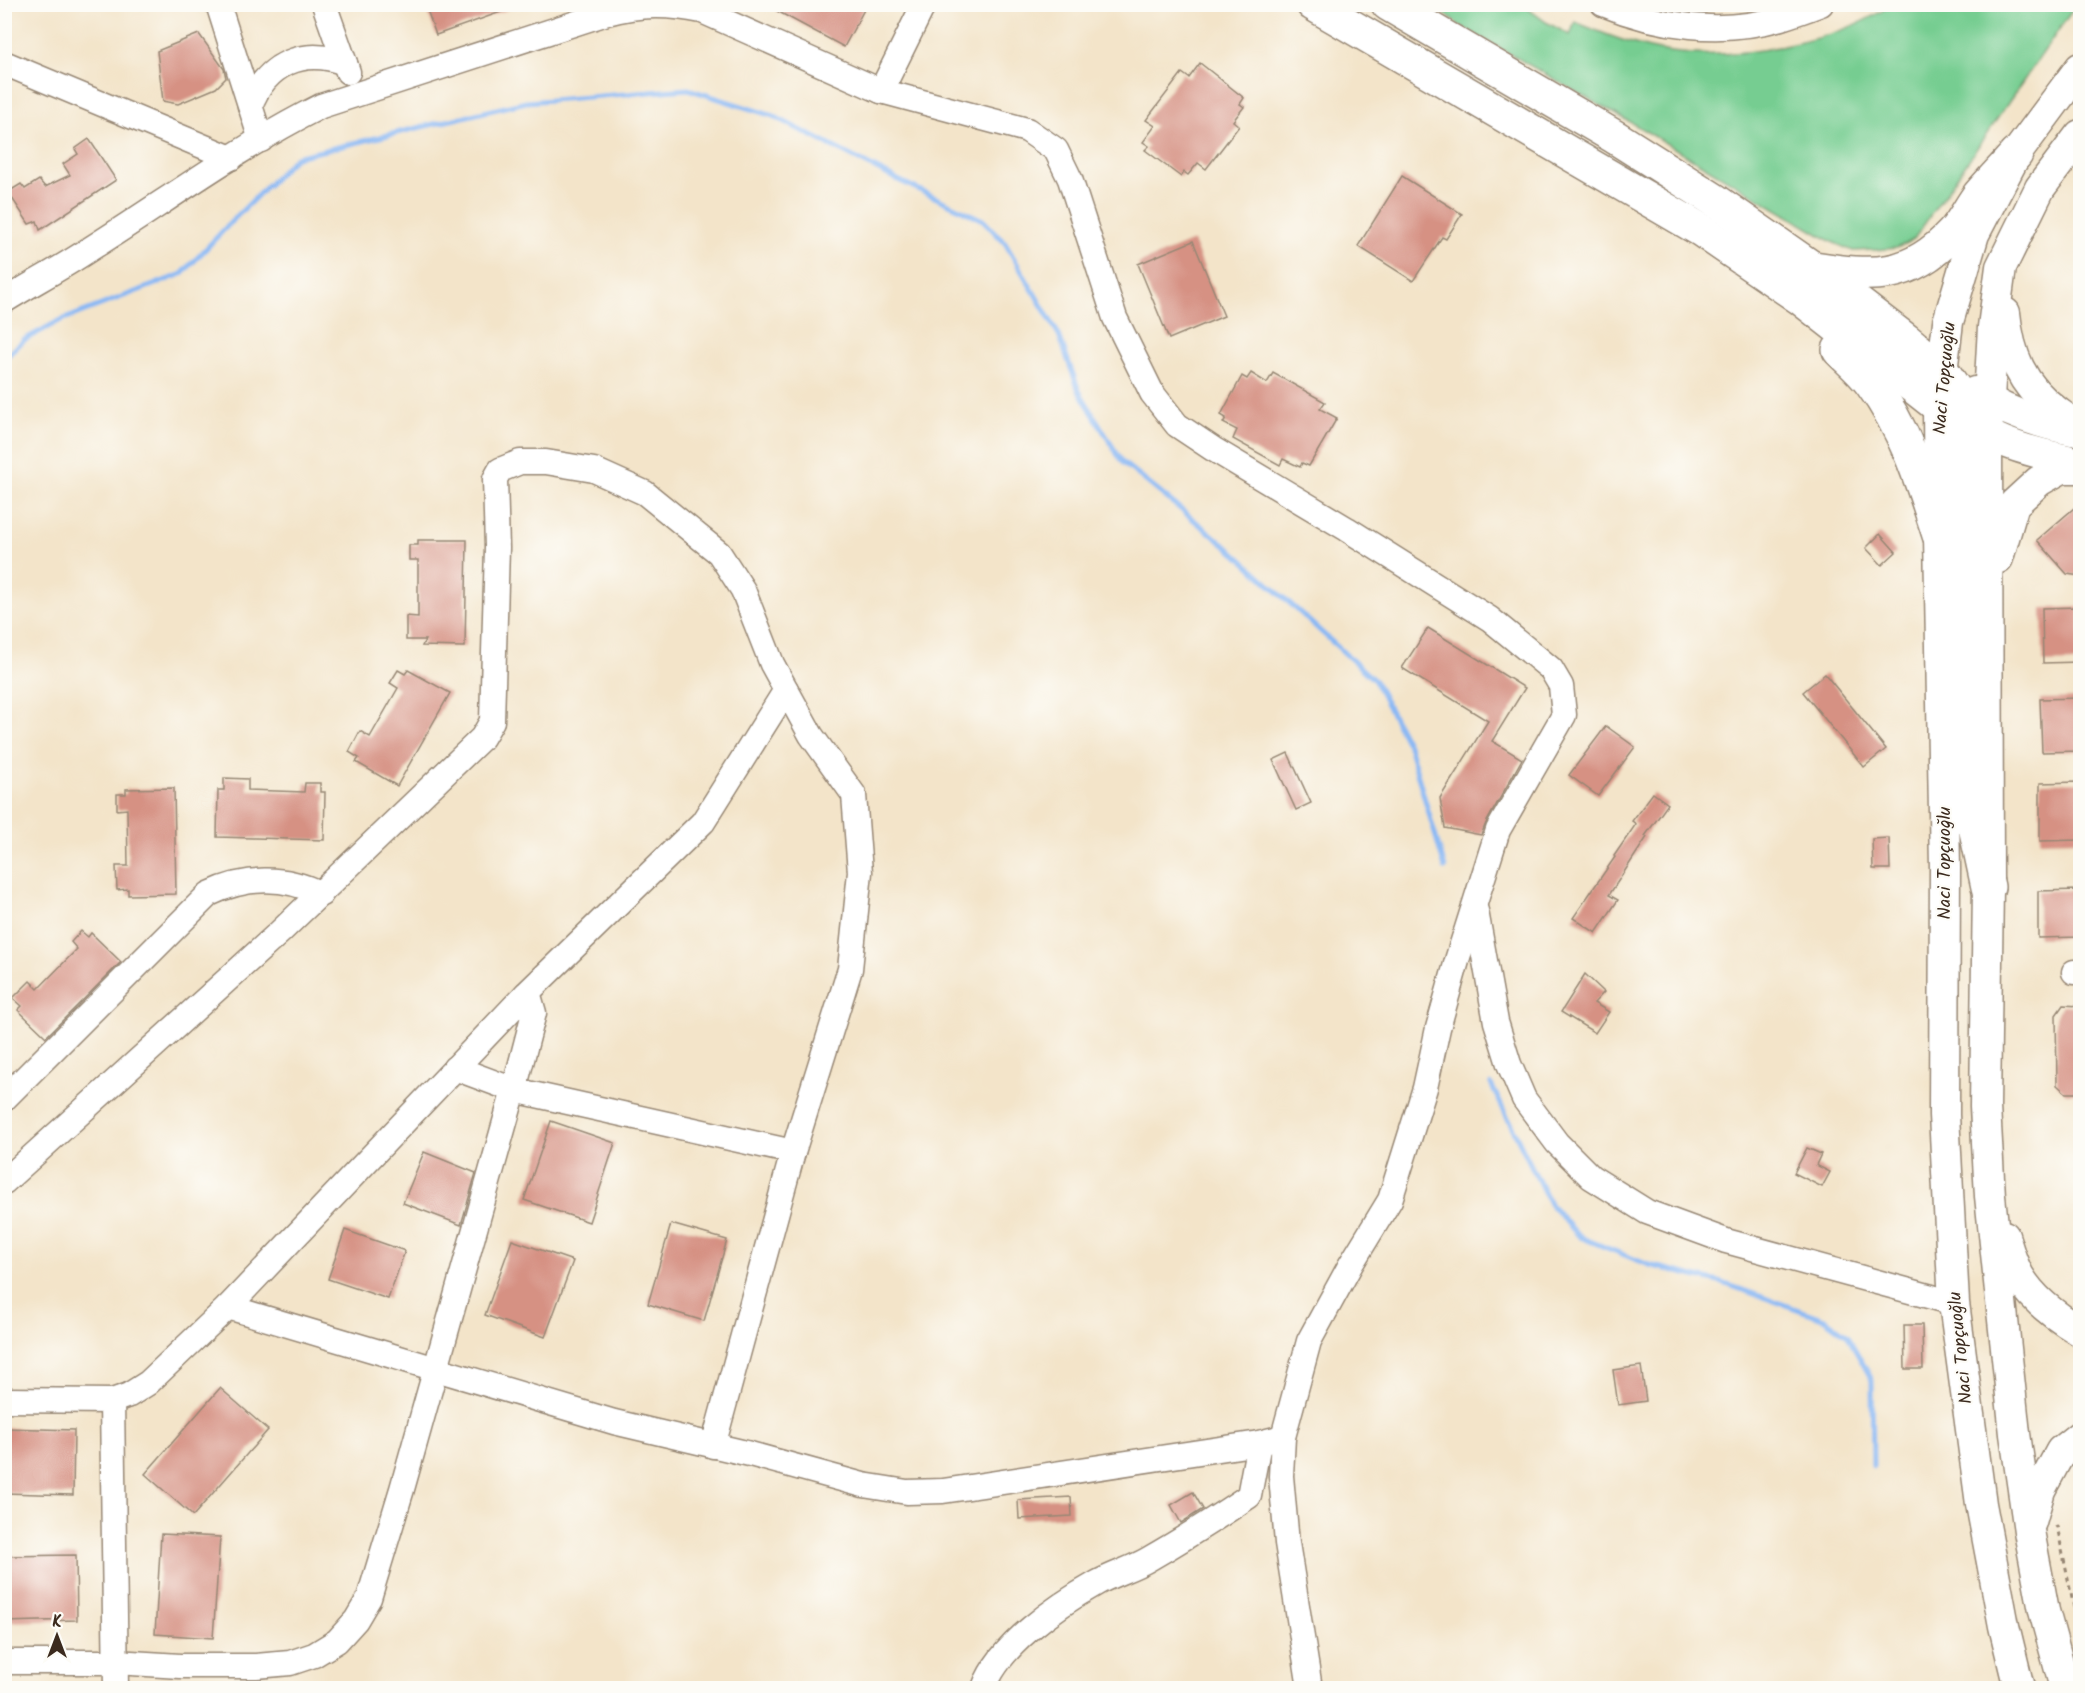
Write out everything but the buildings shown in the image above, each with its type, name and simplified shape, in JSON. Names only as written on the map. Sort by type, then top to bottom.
[{"type":"highway","points":[[1313,4],[1701,230],[1970,415]]},
{"type":"highway","points":[[1394,7],[1616,137],[1716,201],[1811,267],[1942,370],[1970,415],[1968,739],[1972,812],[1988,887]]},
{"type":"highway","points":[[1811,267],[1854,274],[1894,272],[1924,260],[1954,232],[1978,197],[2016,154]]},
{"type":"highway","points":[[1803,300],[1834,344],[1870,381],[1889,409],[1923,486],[1939,535]]},
{"type":"main road","name":"Naci Topçuoğlu","points":[[1942,370],[1948,322],[1974,234],[2016,154],[2080,68]]},
{"type":"main road","name":"Naci Topçuoğlu","points":[[2019,1689],[2004,1626],[1981,1504],[1954,1303],[1944,1115],[1945,868],[1939,535],[1994,327],[2001,267],[2040,188],[2080,135]]},
{"type":"main road","points":[[2001,267],[2007,339],[2021,374],[2039,398],[2080,427]]},
{"type":"main road","name":"Naci Topçuoğlu","points":[[1970,415],[1987,602],[1988,887],[1985,1107],[1990,1196],[2008,1380],[2029,1531],[2044,1611],[2065,1689]]},
{"type":"main road","points":[[1970,415],[2042,424],[2080,432]]},
{"type":"main road","points":[[1970,415],[2034,453],[2080,463]]},
{"type":"main road","points":[[1987,602],[2003,536],[2014,504],[2039,481],[2062,468],[2080,468]]},
{"type":"main road","points":[[1990,1196],[2018,1275],[2038,1301],[2080,1331]]},
{"type":"main road","points":[[2029,1531],[2040,1490],[2061,1451],[2080,1436]]},
{"type":"street","points":[[218,4],[261,140]]},
{"type":"street","points":[[324,4],[356,94]]},
{"type":"street","points":[[881,92],[924,4]]},
{"type":"street","points":[[1603,4],[1624,13],[1664,23],[1702,27],[1740,26],[1779,19],[1821,4]]},
{"type":"street","points":[[4,301],[86,252],[285,124],[321,106],[630,7],[679,6],[702,11],[881,92],[1027,130],[1056,150],[1070,179],[1115,318],[1152,393],[1178,424],[1213,449],[1347,529],[1490,619],[1551,669],[1561,686],[1563,715],[1498,830],[1438,1028],[1425,1089],[1390,1200],[1351,1264],[1309,1341],[1283,1437],[1281,1476],[1287,1543],[1310,1689]]},
{"type":"street","points":[[250,106],[254,95],[268,75],[288,62],[311,57],[334,59],[345,63]]},
{"type":"street","points":[[4,63],[231,158]]},
{"type":"street","points":[[4,1182],[321,894],[482,738],[492,721],[497,548],[495,479],[500,470],[520,462],[546,462],[594,470],[645,493],[719,553],[743,590],[772,664],[811,735],[854,795],[860,872],[850,969],[793,1152],[713,1446]]},
{"type":"street","points":[[4,1400],[112,1401],[129,1395],[148,1383],[228,1308],[526,994],[703,822],[786,690]]},
{"type":"street","points":[[4,1099],[209,894],[235,884],[268,880],[296,884],[321,894]]},
{"type":"street","points":[[1475,906],[1496,1022],[1509,1064],[1524,1099],[1557,1143],[1591,1177],[1647,1212],[1726,1240],[1954,1303]]},
{"type":"street","points":[[4,1662],[115,1662],[180,1666],[256,1666],[290,1663],[314,1655],[337,1641],[356,1620],[369,1598],[437,1369],[514,1090],[534,1013],[526,994]]},
{"type":"street","points":[[455,1068],[514,1090],[793,1152]]},
{"type":"street","points":[[228,1308],[614,1422],[863,1485],[907,1492],[943,1491],[1259,1443],[1283,1437]]},
{"type":"street","points":[[112,1401],[116,1689]]},
{"type":"street","points":[[984,1689],[1012,1644],[1047,1617],[1098,1582],[1134,1567],[1192,1534],[1249,1496],[1259,1443]]},
{"type":"path","points":[[2029,1531],[2057,1526],[2080,1637]]},
{"type":"green space","points":[[1433,5],[1523,5],[1546,22],[1570,35],[1575,22],[1646,47],[1671,52],[1725,54],[1785,46],[1815,39],[1869,18],[1891,5],[2076,5],[1914,239],[1897,248],[1853,251],[1832,242],[1642,129],[1459,25]]},
{"type":"waterway","points":[[4,359],[24,340],[59,321],[182,274],[296,157],[526,102],[688,89],[773,116],[896,179],[983,220],[1005,243],[1059,335],[1079,391],[1122,462],[1236,554],[1375,681],[1410,749],[1445,868]]},
{"type":"waterway","points":[[1491,1084],[1550,1204],[1580,1237],[1649,1265],[1723,1283],[1825,1319],[1847,1335],[1872,1380],[1873,1466]]}]
